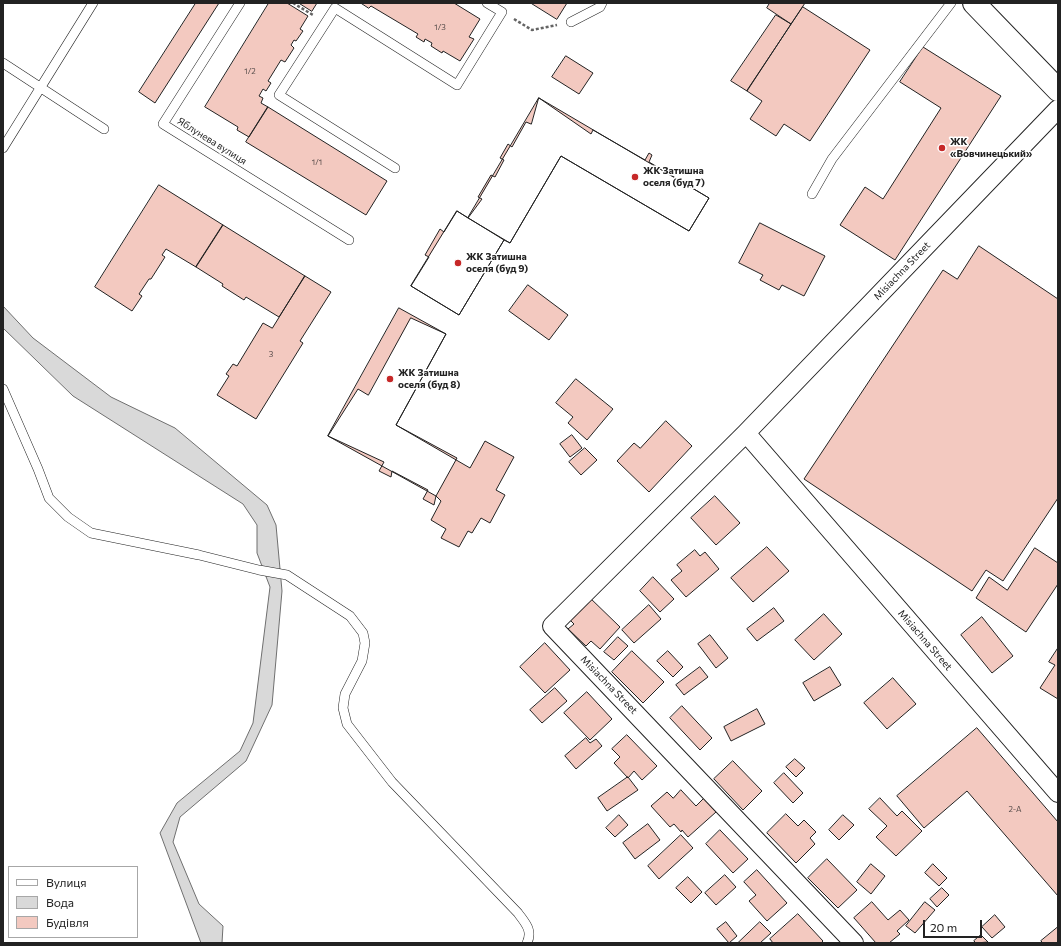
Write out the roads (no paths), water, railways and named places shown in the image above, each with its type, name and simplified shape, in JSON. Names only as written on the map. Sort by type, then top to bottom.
[{"type":"street","points":[[974,3],[1058,90]]},
{"type":"street","name":"Misiachna Street","points":[[854,943],[552,626],[746,433],[1058,109]]},
{"type":"street","name":"Misiachna Street","points":[[746,433],[1058,792]]},
{"type":"lane","points":[[3,148],[93,3]]},
{"type":"lane","name":"Яблунева вулиця","points":[[240,3],[163,124],[349,240]]},
{"type":"lane","points":[[396,168],[279,95],[335,8],[457,85],[502,12],[487,3]]},
{"type":"lane","points":[[571,22],[600,7],[602,3]]},
{"type":"lane","points":[[812,194],[832,159],[951,3]]},
{"type":"lane","points":[[3,63],[104,129]]},
{"type":"lane","points":[[3,388],[49,498],[68,517],[91,533],[287,575],[350,616],[363,632],[365,643],[362,661],[345,694],[342,708],[347,724],[392,782],[518,913],[528,927],[529,936],[527,943]]},
{"type":"water","points":[[3,306],[33,338],[111,397],[175,428],[267,505],[276,525],[282,591],[272,705],[246,761],[180,817],[173,842],[199,904],[223,926],[222,943],[201,943],[160,833],[177,803],[240,751],[253,723],[270,587],[257,553],[257,525],[243,504],[73,396],[3,328]]},
{"type":"place","name":"ЖК «Вовчинецький»","points":[[942,148]]},
{"type":"place","name":"ЖК Затишна оселя (буд 7)","points":[[635,177]]},
{"type":"place","name":"ЖК Затишна оселя (буд 9)","points":[[458,263]]},
{"type":"place","name":"ЖК Затишна оселя (буд 8)","points":[[390,379]]}]
